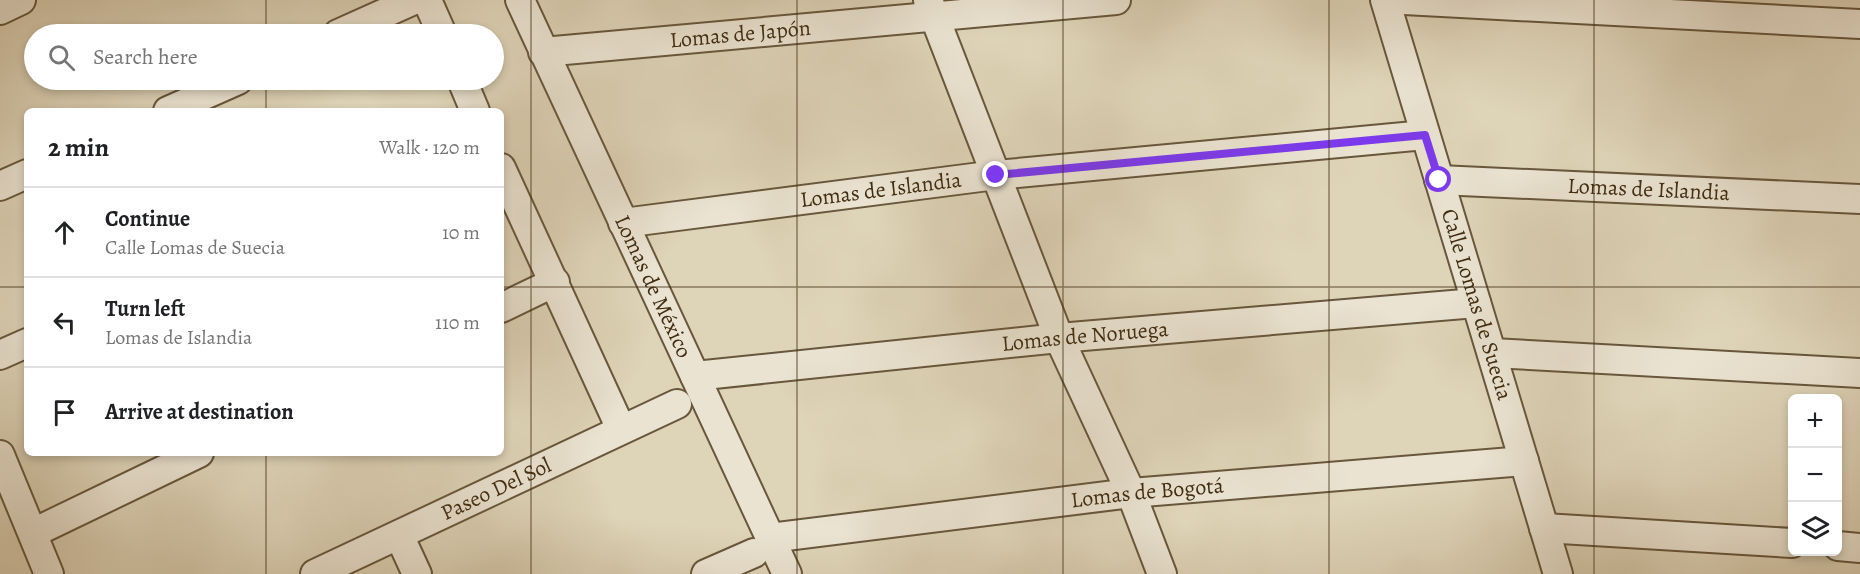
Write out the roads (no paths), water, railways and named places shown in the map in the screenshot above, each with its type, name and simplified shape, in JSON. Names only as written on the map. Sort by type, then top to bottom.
[{"type":"street","points":[[0,10],[21,0]]},
{"type":"street","points":[[360,24],[414,0]]},
{"type":"street","points":[[427,0],[438,24]]},
{"type":"street","name":"Lomas de México","points":[[520,0],[694,376],[762,545],[787,574]]},
{"type":"street","name":"Lomas de Japón","points":[[543,52],[931,8],[1116,0]]},
{"type":"street","name":"Calle Lomas de Suecia","points":[[1385,0],[1558,574]]},
{"type":"street","points":[[1404,0],[1860,24]]},
{"type":"street","points":[[931,8],[1059,338],[1131,493],[1162,574]]},
{"type":"street","points":[[175,108],[215,90]]},
{"type":"street","points":[[467,90],[475,108]]},
{"type":"street","name":"Lomas de Islandia","points":[[623,223],[996,175],[1425,135]]},
{"type":"street","points":[[504,174],[621,429]]},
{"type":"street","points":[[0,186],[24,175]]},
{"type":"street","name":"Lomas de Islandia","points":[[1439,180],[1860,199]]},
{"type":"street","points":[[504,307],[555,282]]},
{"type":"street","name":"Lomas de Noruega","points":[[694,376],[1059,338],[1476,303]]},
{"type":"street","points":[[0,355],[24,344]]},
{"type":"street","points":[[1492,353],[1860,373]]},
{"type":"street","name":"Paseo Del Sol","points":[[315,574],[358,565],[399,535],[676,404]]},
{"type":"street","points":[[0,454],[49,574]]},
{"type":"street","points":[[33,533],[193,456]]},
{"type":"street","name":"Lomas de Bogotá","points":[[706,574],[762,545],[1131,493],[1524,461]]},
{"type":"street","points":[[1544,528],[1788,543]]},
{"type":"street","points":[[399,535],[417,574]]},
{"type":"street","points":[[1842,546],[1860,548]]}]
